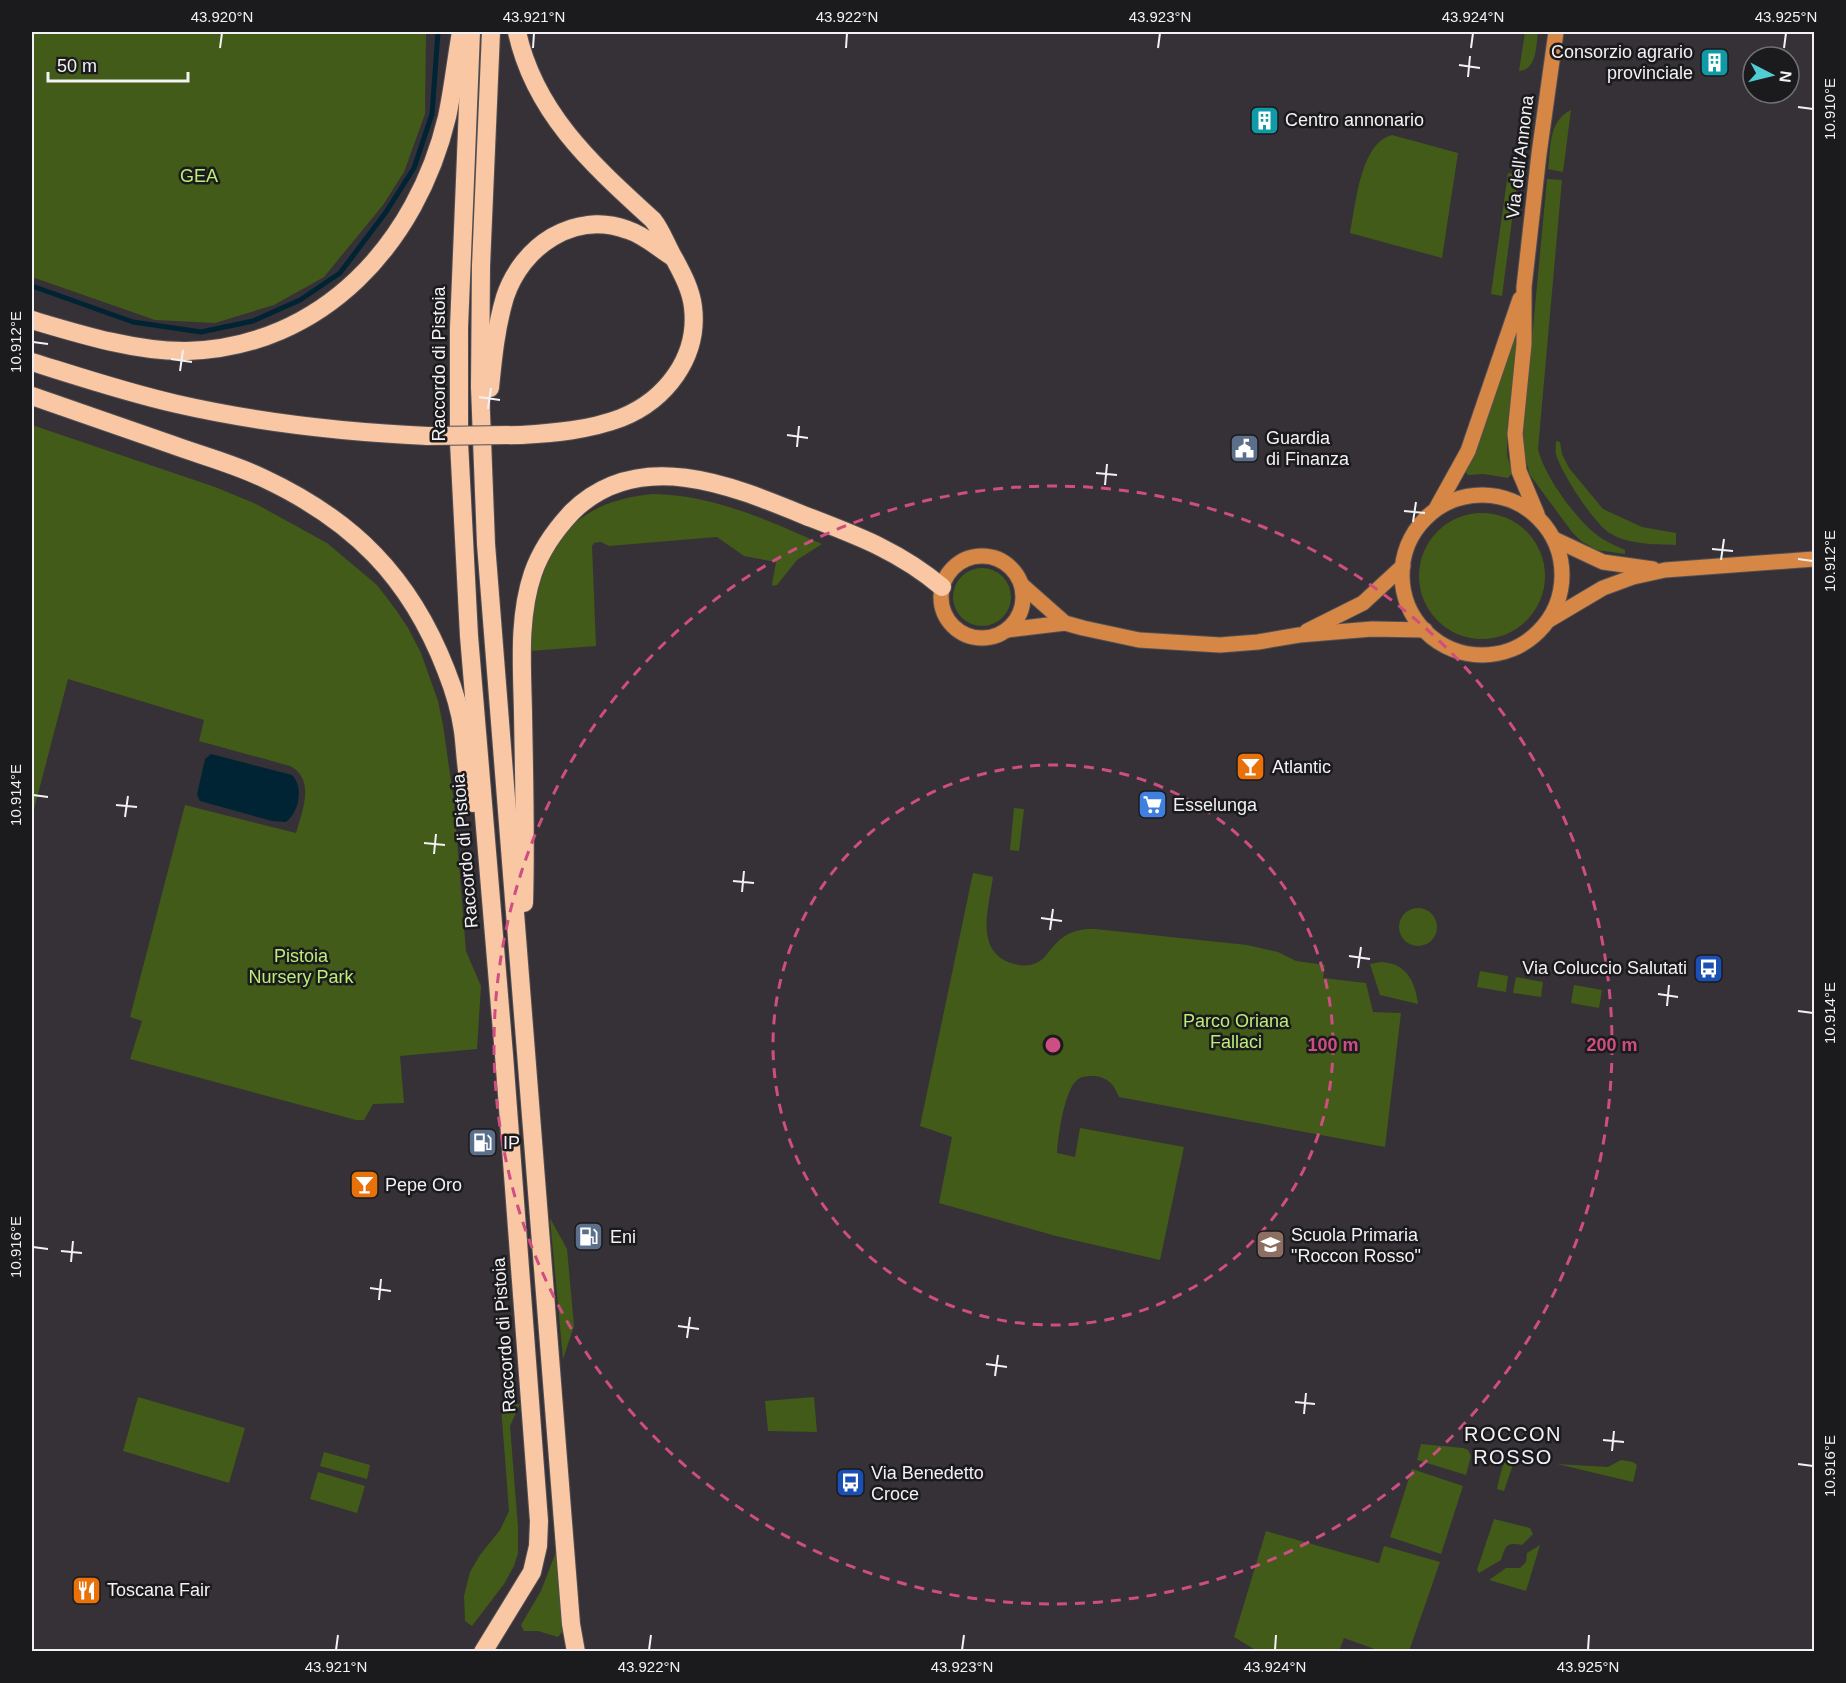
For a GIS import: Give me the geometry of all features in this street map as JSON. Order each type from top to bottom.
[{"type":"highway","points":[[32,320],[141,347],[186,351],[228,346],[257,339],[303,319],[327,304],[355,283],[375,262],[415,203],[438,147],[447,117],[461,32]]},
{"type":"highway","name":"Raccordo di Pistoia","points":[[471,32],[462,242],[459,442],[469,636],[504,1055],[539,1521],[538,1546],[532,1572],[483,1652]]},
{"type":"highway","points":[[491,32],[481,266],[480,387],[486,544],[571,1624],[576,1652]]},
{"type":"highway","points":[[32,362],[131,392],[216,412],[321,429],[428,436],[559,433],[606,423],[640,408],[670,384],[686,358],[691,343],[694,317],[691,295],[656,224],[586,157],[555,120],[528,70],[517,32]]},
{"type":"highway","points":[[483,482],[496,334],[510,286],[526,259],[543,242],[558,233],[572,228],[595,225],[626,229],[673,258]]},
{"type":"highway","points":[[32,396],[262,477],[336,521],[376,555],[410,596],[447,671],[457,700],[469,790],[486,845]]},
{"type":"highway","points":[[520,989],[525,853],[523,621],[534,571],[556,530],[578,507],[609,488],[649,477],[674,476],[701,479],[745,491],[862,538],[902,557],[942,587]]},
{"type":"street","name":"Via dell'Annona","points":[[1524,287],[1468,451],[1447,493],[1413,535],[1403,566],[1403,584],[1407,601],[1418,623],[1441,644],[1470,654],[1488,655],[1508,651],[1536,635],[1548,620],[1559,598],[1562,580],[1560,556],[1554,539],[1538,518],[1522,483],[1515,448],[1515,422],[1524,344],[1524,287],[1536,172],[1556,32]]},
{"type":"street","name":"Via dell'Annona","points":[[1435,510],[1461,498],[1488,495],[1515,502],[1538,518]]},
{"type":"street","points":[[1554,539],[1603,562],[1665,570]]},
{"type":"street","points":[[979,555],[993,557],[1006,563],[1016,573],[1022,585],[1024,600],[1015,622],[996,636],[983,638],[958,631],[947,619],[941,601],[945,578],[954,567],[966,559],[979,555]]},
{"type":"street","points":[[1548,620],[1614,583],[1665,570],[1815,559]]},
{"type":"street","points":[[1299,635],[1364,603],[1403,566]]},
{"type":"street","points":[[1022,585],[1065,623]]},
{"type":"street","points":[[1007,630],[1065,623],[1139,640],[1187,644],[1258,642],[1299,635],[1372,629],[1425,630]]},
{"type":"green space","name":"GEA","points":[[32,32],[426,32],[425,114],[404,172],[383,205],[324,277],[274,305],[215,323],[155,320],[32,277]]},
{"type":"green space","points":[[1525,32],[1538,32],[1536,50],[1529,66],[1519,71]]},
{"type":"green space","points":[[1571,110],[1563,172],[1548,169],[1554,128],[1558,121]]},
{"type":"green space","points":[[1392,135],[1458,153],[1442,258],[1350,233],[1357,192],[1366,162],[1381,140]]},
{"type":"green space","points":[[1508,173],[1518,175],[1502,296],[1491,294]]},
{"type":"green space","points":[[1547,179],[1562,180],[1538,449],[1552,482],[1576,514],[1596,534],[1625,550],[1625,554],[1597,550],[1581,541],[1572,532],[1530,475],[1523,450]]},
{"type":"green space","points":[[1512,339],[1517,340],[1507,430],[1507,455],[1512,473],[1508,478],[1484,474],[1468,475],[1465,471],[1481,439]]},
{"type":"green space","name":"Pistoia Nursery Park","points":[[32,425],[215,487],[256,504],[327,543],[377,585],[408,628],[421,653],[438,701],[443,725],[454,802],[466,951],[481,986],[477,1049],[400,1056],[404,1103],[373,1104],[364,1120],[356,1120],[130,1059],[142,1021],[130,1017],[185,805],[296,833],[304,806],[305,787],[298,772],[290,766],[199,741],[204,720],[68,679],[32,817]]},
{"type":"green space","points":[[1556,441],[1560,442],[1562,454],[1569,468],[1603,509],[1642,527],[1676,533],[1676,545],[1632,542],[1608,532],[1586,507],[1564,473],[1556,454]]},
{"type":"green space","points":[[653,494],[676,495],[740,510],[822,544],[797,560],[777,585],[773,586],[776,562],[744,556],[717,537],[609,546],[601,542],[594,543],[592,546],[596,646],[530,651],[538,591],[546,566],[557,544],[573,525],[594,510],[620,500]]},
{"type":"green space","points":[[1482,513],[1506,518],[1527,531],[1540,552],[1545,576],[1540,600],[1527,621],[1506,634],[1482,639],[1458,634],[1437,621],[1424,600],[1419,576],[1424,552],[1437,531],[1458,518]]},
{"type":"green space","points":[[982,568],[993,570],[1006,581],[1011,597],[1009,608],[998,621],[982,626],[971,624],[958,613],[953,597],[955,586],[966,573]]},
{"type":"green space","points":[[1014,808],[1024,809],[1019,851],[1010,850]]},
{"type":"green space","name":"Parco Oriana Fallaci","points":[[973,873],[993,877],[987,914],[988,938],[992,949],[999,957],[1014,964],[1025,966],[1035,964],[1065,936],[1076,931],[1095,929],[1247,945],[1278,952],[1296,961],[1325,965],[1323,978],[1366,983],[1373,1012],[1401,1013],[1385,1147],[1119,1097],[1107,1080],[1085,1076],[1077,1080],[1069,1094],[1062,1115],[1057,1153],[1075,1157],[1080,1128],[1184,1147],[1160,1260],[1056,1236],[939,1203],[952,1137],[920,1126]]},
{"type":"green space","points":[[1418,908],[1431,914],[1437,927],[1431,940],[1418,946],[1405,940],[1399,927],[1405,914]]},
{"type":"green space","points":[[1381,962],[1397,966],[1408,975],[1412,981],[1418,1004],[1380,995],[1370,964]]},
{"type":"green space","points":[[1480,971],[1508,976],[1506,992],[1477,987]]},
{"type":"green space","points":[[1516,977],[1543,982],[1541,997],[1513,993]]},
{"type":"green space","points":[[1574,985],[1602,990],[1599,1008],[1571,1003]]},
{"type":"green space","points":[[550,1218],[567,1249],[574,1326],[563,1359]]},
{"type":"green space","points":[[138,1397],[245,1428],[229,1483],[123,1451]]},
{"type":"green space","points":[[814,1397],[817,1432],[768,1431],[765,1401]]},
{"type":"green space","points":[[520,1404],[510,1426],[518,1553],[504,1584],[472,1626],[465,1621],[464,1596],[470,1572],[500,1530],[509,1511],[501,1406]]},
{"type":"green space","points":[[1421,1444],[1468,1450],[1471,1456],[1466,1475],[1417,1460]]},
{"type":"green space","points":[[324,1452],[370,1465],[367,1479],[320,1466]]},
{"type":"green space","points":[[1517,1453],[1504,1491],[1497,1489],[1505,1462]]},
{"type":"green space","points":[[1621,1460],[1637,1465],[1633,1482],[1557,1464],[1608,1467]]},
{"type":"green space","points":[[1412,1469],[1463,1486],[1441,1554],[1390,1537]]},
{"type":"green space","points":[[318,1472],[365,1486],[357,1513],[310,1499]]},
{"type":"green space","points":[[1494,1519],[1530,1528],[1533,1534],[1522,1545],[1507,1546],[1501,1560],[1479,1573],[1477,1570]]},
{"type":"green space","points":[[1266,1531],[1379,1563],[1384,1546],[1440,1562],[1409,1651],[1380,1651],[1344,1638],[1339,1651],[1257,1651],[1234,1637]]},
{"type":"green space","points":[[1540,1545],[1526,1591],[1489,1580],[1506,1568],[1520,1568],[1526,1562],[1527,1553]]},
{"type":"green space","points":[[556,1552],[562,1632],[558,1637],[538,1631],[524,1631],[521,1625],[541,1591]]},
{"type":"water","points":[[211,754],[292,775],[296,780],[299,793],[297,806],[290,818],[286,822],[272,821],[200,801],[197,795],[205,759]]},
{"type":"waterway","points":[[32,286],[133,322],[201,332],[253,321],[300,300],[340,273],[386,212],[414,168],[432,114],[438,32]]},
{"type":"place","name":"Consorzio agrario provinciale","points":[[1714,62]]},
{"type":"place","name":"Centro annonario","points":[[1264,120]]},
{"type":"place","name":"Guardia di Finanza","points":[[1245,448]]},
{"type":"place","name":"Atlantic","points":[[1251,767]]},
{"type":"place","name":"Esselunga","points":[[1152,805]]},
{"type":"place","name":"Via Coluccio Salutati","points":[[1708,968]]},
{"type":"place","name":"IP","points":[[482,1143]]},
{"type":"place","name":"Pepe Oro","points":[[364,1185]]},
{"type":"place","name":"Eni","points":[[589,1237]]},
{"type":"place","name":"Scuola Primaria \"Roccon Rosso\"","points":[[1270,1245]]},
{"type":"place","name":"Via Benedetto Croce","points":[[850,1483]]},
{"type":"place","name":"Toscana Fair","points":[[86,1590]]},
{"type":"district","name":"ROCCON ROSSO","points":[[1513,1446]]}]
